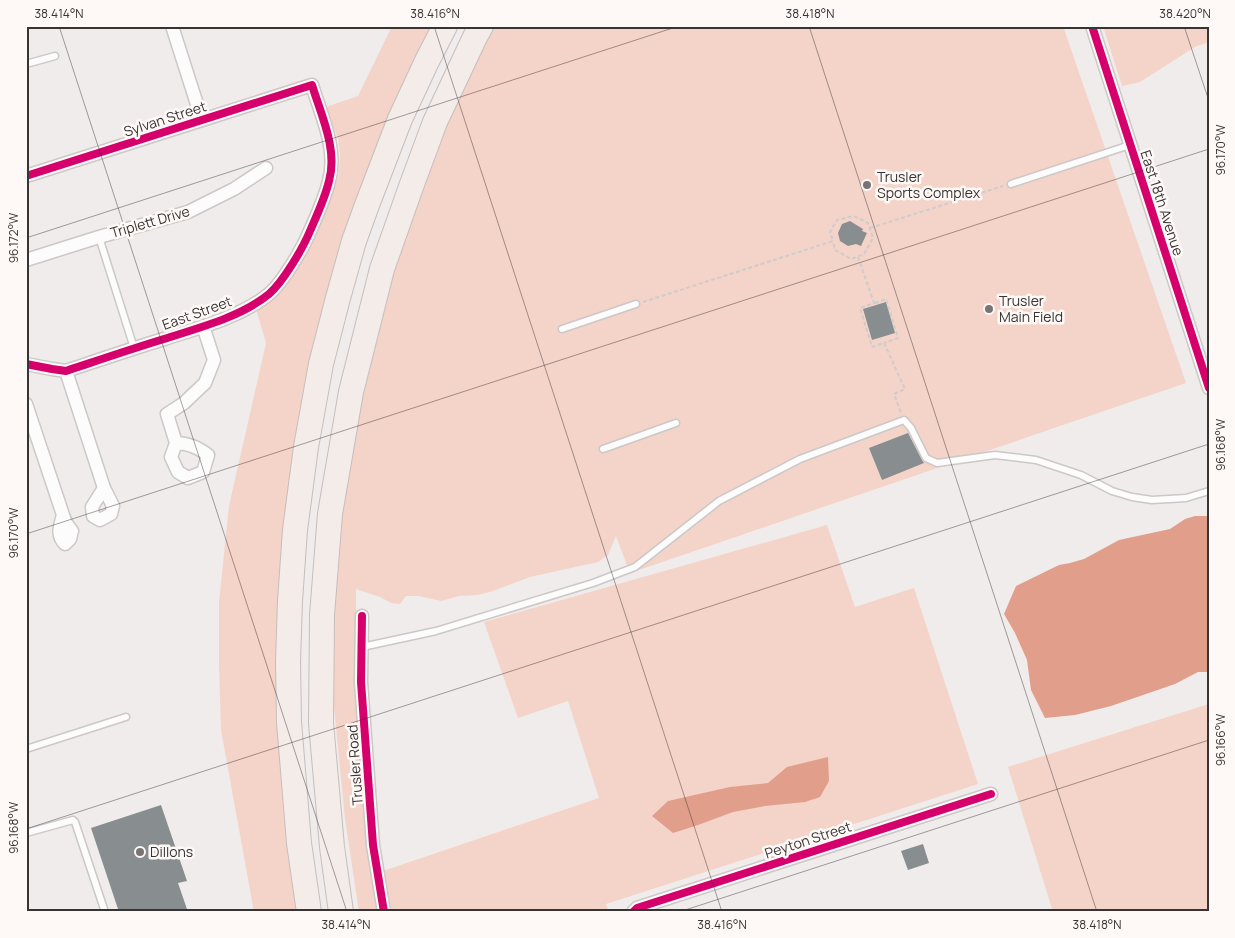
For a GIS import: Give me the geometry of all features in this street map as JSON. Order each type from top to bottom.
[{"type":"highway","points":[[309,912],[299,843],[289,722],[288,662],[295,530],[306,446],[321,364],[354,241],[366,205],[400,120],[445,26]]},
{"type":"highway","points":[[341,912],[332,847],[321,723],[322,615],[330,514],[351,392],[382,269],[435,122],[474,37],[481,26]]},
{"type":"street","points":[[172,26],[202,120]]},
{"type":"street","name":"East 18th Avenue","points":[[1092,26],[1209,388]]},
{"type":"street","name":"Sylvan Street","points":[[26,176],[312,85]]},
{"type":"street","name":"East Street","points":[[26,364],[66,371],[231,316],[270,293],[304,245],[330,180],[332,164],[330,142],[312,85]]},
{"type":"street","name":"Triplett Drive","points":[[26,260],[99,236],[188,212],[234,189],[266,168]]},
{"type":"street","points":[[176,443],[167,414],[184,403],[205,383],[214,360],[203,326]]},
{"type":"street","points":[[66,371],[104,488]]},
{"type":"street","points":[[26,404],[63,515]]},
{"type":"street","name":"Trusler Road","points":[[362,616],[361,682],[373,845],[384,912]]},
{"type":"street","name":"Peyton Street","points":[[634,911],[637,908],[991,794]]},
{"type":"lane","points":[[26,64],[55,56]]},
{"type":"lane","points":[[1010,184],[1130,145]]},
{"type":"lane","points":[[99,236],[134,348]]},
{"type":"lane","points":[[562,328],[636,304]]},
{"type":"lane","points":[[362,647],[436,631],[593,583],[635,568],[719,501],[800,460],[904,420],[911,428],[926,458],[938,463],[995,455],[1036,460],[1081,475],[1112,491],[1152,500],[1186,498],[1209,491]]},
{"type":"lane","points":[[603,449],[676,423]]},
{"type":"lane","points":[[26,749],[126,717]]},
{"type":"lane","points":[[26,832],[73,820],[75,822],[105,912]]},
{"type":"path","points":[[870,228],[1010,184]]},
{"type":"path","points":[[854,216],[868,223],[873,238],[864,254],[851,259],[836,250],[833,241],[830,232],[837,220],[854,216]]},
{"type":"path","points":[[636,304],[833,241]]},
{"type":"path","points":[[858,257],[874,303]]},
{"type":"path","points":[[886,299],[898,338],[872,347],[860,308],[874,303],[886,299]]},
{"type":"path","points":[[884,343],[905,389],[894,394],[904,420]]},
{"type":"shaded area","points":[[392,26],[432,26],[329,294],[282,780],[297,912],[254,912],[221,730],[219,602],[229,506],[266,343],[256,309],[311,240],[335,186],[339,173],[340,154],[338,139],[326,107],[358,96]]},
{"type":"shaded area","name":"Trusler Sports Complex","points":[[493,26],[1063,26],[1186,383],[630,573],[616,536],[608,555],[598,562],[530,577],[477,595],[459,596],[441,601],[419,596],[406,596],[400,604],[391,603],[356,589],[356,646],[361,760],[366,829],[379,912],[359,912],[345,819],[332,668],[332,632],[341,504],[376,322],[439,136]]},
{"type":"shaded area","points":[[1103,26],[1209,26],[1209,42],[1195,47],[1140,82],[1122,86]]},
{"type":"shaded area","points":[[1195,516],[1209,516],[1209,672],[1198,672],[1175,684],[1111,706],[1075,715],[1045,718],[1031,690],[1027,660],[1004,614],[1016,586],[1059,565],[1084,559],[1119,540],[1170,529],[1185,519]]},
{"type":"shaded area","points":[[827,525],[855,607],[914,588],[978,784],[606,904],[609,912],[392,912],[383,871],[599,798],[568,701],[518,718],[484,622]]},
{"type":"shaded area","points":[[1209,704],[1209,912],[1053,912],[1008,767]]},
{"type":"shaded area","points":[[828,757],[829,781],[820,797],[805,802],[765,806],[733,812],[673,833],[652,816],[668,801],[730,787],[768,783],[787,767]]},
{"type":"building","points":[[850,221],[867,233],[861,246],[856,244],[848,246],[840,241],[838,233],[842,224]]},
{"type":"building","points":[[886,302],[895,333],[872,340],[863,309]]},
{"type":"building","points":[[908,433],[924,463],[882,480],[869,448]]},
{"type":"building","points":[[161,805],[187,881],[178,883],[188,912],[119,912],[91,828]]},
{"type":"building","points":[[923,844],[929,863],[908,870],[901,851]]},
{"type":"cycle path","points":[[1092,26],[1209,388]]},
{"type":"cycle path","points":[[26,176],[312,85],[330,144],[331,169],[327,187],[307,238],[292,264],[274,289],[258,302],[219,321],[66,371],[26,364]]},
{"type":"cycle path","points":[[362,616],[361,682],[373,845],[384,912]]},
{"type":"cycle path","points":[[633,912],[637,908],[991,794]]},
{"type":"place","name":"Trusler Sports Complex","points":[[867,185]]},
{"type":"place","name":"Trusler Main Field","points":[[989,309]]},
{"type":"place","name":"Dillons","points":[[140,852]]}]
